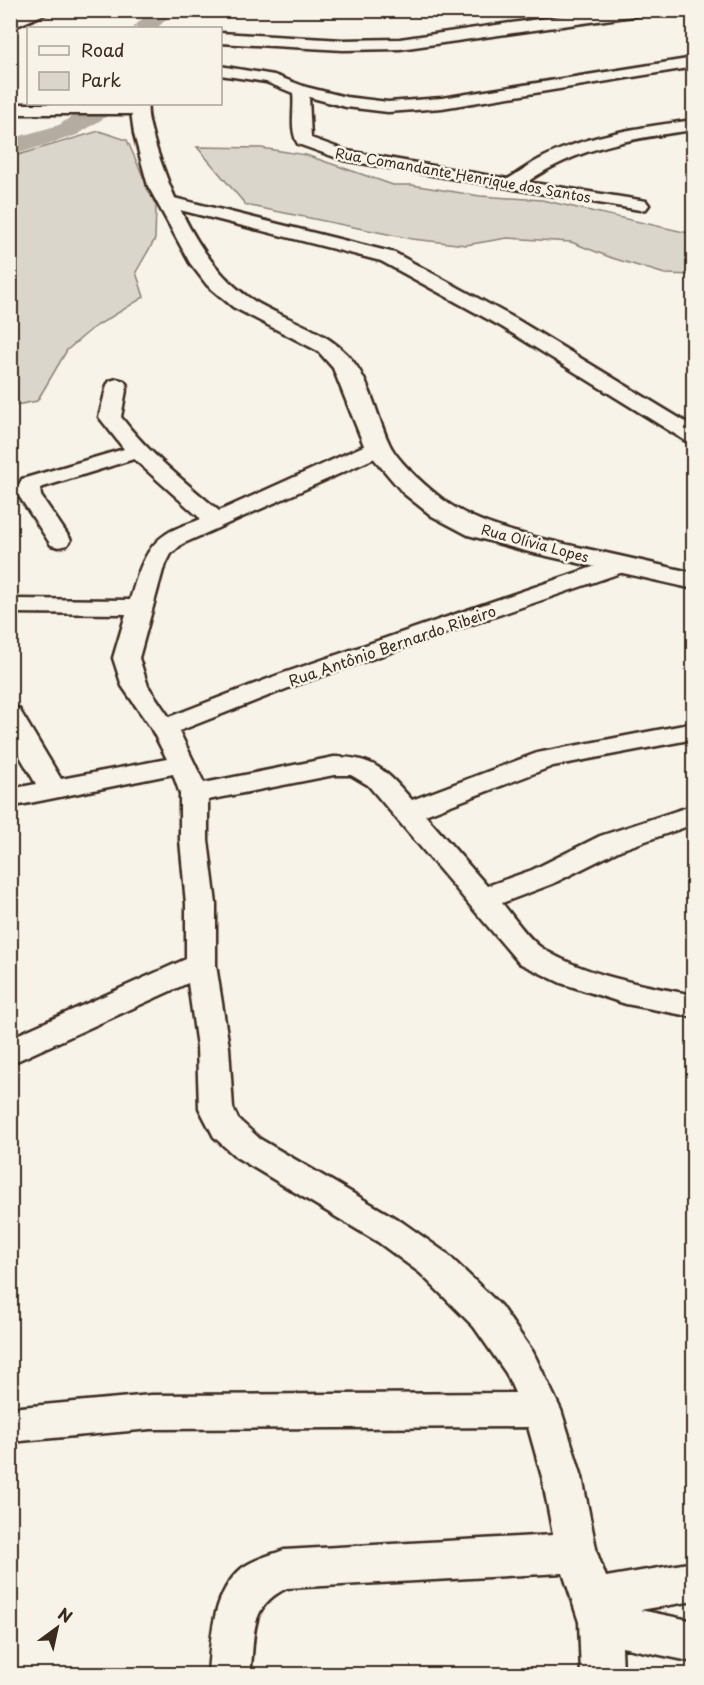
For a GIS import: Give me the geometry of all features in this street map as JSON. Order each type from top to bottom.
[{"type":"street","points":[[10,24],[41,10]]},
{"type":"street","points":[[222,38],[343,45],[400,44],[640,10]]},
{"type":"street","points":[[222,70],[269,78],[300,90],[346,102],[388,107],[442,103],[693,62]]},
{"type":"street","name":"Rua Comandante Henrique dos Santos","points":[[300,90],[304,104],[300,130],[304,141],[318,148],[343,155],[511,185],[640,205]]},
{"type":"street","points":[[10,109],[132,107]]},
{"type":"street","name":"Rua Olívia Lopes","points":[[132,107],[149,162],[166,201],[198,258],[215,280],[241,302],[326,346],[344,366],[378,448],[412,487],[441,510],[477,529],[529,544],[693,581]]},
{"type":"street","points":[[511,185],[549,160],[587,144],[612,137],[693,124]]},
{"type":"street","points":[[166,201],[388,257],[509,323],[693,436]]},
{"type":"street","points":[[117,385],[110,417],[139,451],[216,520]]},
{"type":"street","points":[[378,448],[174,539],[161,551],[151,570],[126,658],[135,686],[164,728],[183,764],[194,794],[194,840],[201,904],[201,965],[213,1047],[216,1108],[226,1128],[248,1148],[390,1232],[433,1263],[487,1316],[520,1363],[543,1410],[562,1478],[577,1553],[596,1610],[602,1674]]},
{"type":"street","points":[[58,540],[30,496],[28,489],[30,484],[139,451]]},
{"type":"street","name":"Rua Antônio Bernardo Ribeiro","points":[[164,728],[287,680],[621,565]]},
{"type":"street","points":[[10,606],[141,607]]},
{"type":"street","points":[[10,716],[54,791]]},
{"type":"street","points":[[407,812],[547,759],[693,731]]},
{"type":"street","points":[[10,798],[183,764]]},
{"type":"street","points":[[194,794],[334,766],[353,766],[366,770],[378,779],[530,955],[572,975],[637,996],[693,1006]]},
{"type":"street","points":[[482,899],[542,877],[610,843],[693,814]]},
{"type":"street","points":[[10,1052],[201,965]]},
{"type":"street","points":[[10,1425],[151,1412],[543,1410]]},
{"type":"street","points":[[229,1674],[238,1605],[256,1582],[285,1569],[577,1553]]},
{"type":"street","points":[[596,1610],[693,1581]]},
{"type":"street","points":[[596,1610],[693,1642]]},
{"type":"green space","points":[[99,131],[127,140],[156,206],[155,239],[136,272],[144,297],[93,328],[67,350],[37,401],[11,406],[11,157]]},
{"type":"green space","points":[[197,147],[261,148],[306,155],[393,185],[412,185],[480,196],[542,200],[693,234],[693,275],[665,274],[612,258],[571,242],[507,238],[466,245],[412,239],[246,205]]},
{"type":"waterway","points":[[145,27],[165,10]]},
{"type":"waterway","points":[[10,148],[68,130],[103,108],[102,105]]}]
